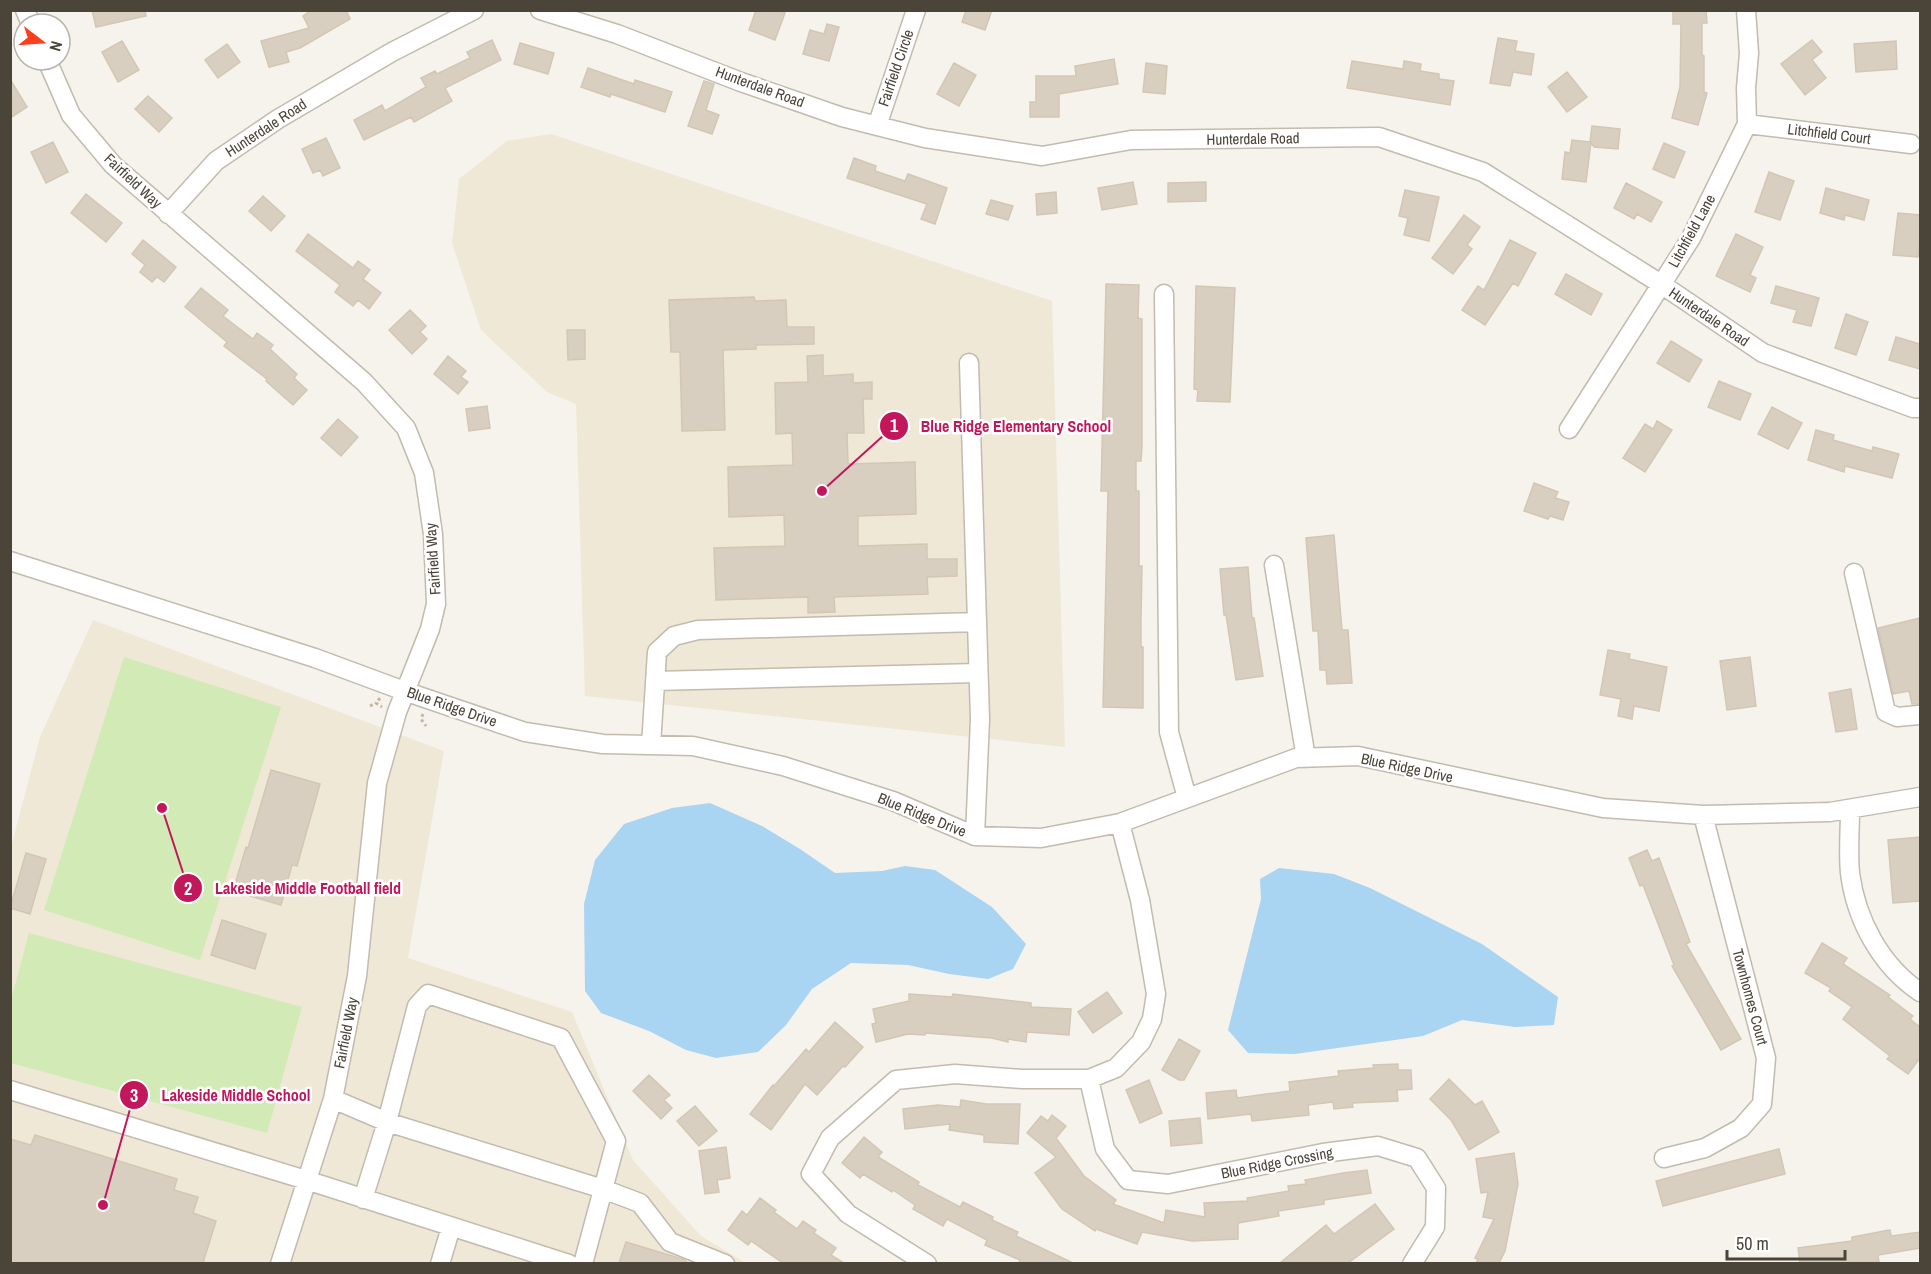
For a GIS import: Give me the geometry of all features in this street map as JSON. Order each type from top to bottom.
[{"type":"street","name":"Hunterdale Road","points":[[168,214],[216,161],[278,119],[392,52],[474,10]]},
{"type":"street","name":"Hunterdale Road","points":[[540,10],[617,34],[741,82],[842,117],[925,138],[1042,156],[1131,140],[1379,137],[1483,172],[1661,284],[1763,353],[1913,408],[1920,408]]},
{"type":"street","name":"Fairfield Circle","points":[[877,126],[916,10]]},
{"type":"street","name":"Litchfield Lane","points":[[1569,429],[1691,238],[1747,124],[1746,88],[1749,53],[1746,10]]},
{"type":"street","name":"Fairfield Way","points":[[52,72],[71,115],[113,165],[364,382],[406,428],[424,473],[433,534],[436,604],[430,629],[398,712],[377,783],[357,976],[333,1099],[280,1263]]},
{"type":"street","name":"Litchfield Court","points":[[1747,124],[1911,144]]},
{"type":"street","points":[[1164,294],[1169,732],[1187,798]]},
{"type":"street","points":[[969,363],[980,719],[975,836]]},
{"type":"street","name":"Blue Ridge Drive","points":[[10,561],[305,655],[525,732],[603,744],[693,746],[783,766],[893,801],[975,836],[1041,838],[1120,824],[1296,759],[1306,758],[1358,756],[1603,808],[1702,814],[1830,812],[1920,797]]},
{"type":"street","points":[[1274,565],[1306,758]]},
{"type":"street","points":[[1854,573],[1886,712],[1897,717],[1920,717]]},
{"type":"street","points":[[651,745],[657,652],[674,636],[698,630],[977,622]]},
{"type":"street","points":[[655,681],[978,673]]},
{"type":"street","points":[[1850,809],[1850,873],[1859,914],[1878,949],[1906,982],[1920,992]]},
{"type":"street","name":"Townhomes Court","points":[[1664,1158],[1705,1148],[1741,1128],[1762,1104],[1766,1058],[1702,814]]},
{"type":"street","points":[[927,1263],[848,1214],[811,1174],[830,1138],[896,1080],[955,1074],[1022,1079],[1089,1079],[1116,1068],[1141,1042],[1152,1019],[1156,994],[1140,900],[1120,824]]},
{"type":"street","points":[[363,1199],[387,1122],[417,1006],[428,994],[561,1038],[616,1141],[583,1263]]},
{"type":"street","name":"Blue Ridge Crossing","points":[[1089,1079],[1105,1149],[1128,1180],[1168,1184],[1323,1153],[1378,1146],[1417,1158],[1436,1188],[1435,1227],[1412,1263]]},
{"type":"street","points":[[10,1090],[568,1263]]},
{"type":"street","points":[[333,1099],[387,1122],[603,1189],[640,1203],[670,1242],[699,1258],[725,1263]]},
{"type":"street","points":[[440,1263],[451,1227]]},
{"type":"path","points":[[370,706],[376,703],[381,696]]},
{"type":"path","points":[[376,703],[382,707]]},
{"type":"path","points":[[421,719],[424,712]]},
{"type":"path","points":[[414,717],[421,719],[426,726]]},
{"type":"shaded area","points":[[551,134],[1052,301],[1065,747],[585,696],[576,404],[547,392],[481,330],[452,243],[459,179],[507,141]]},
{"type":"shaded area","points":[[93,620],[444,751],[408,958],[572,1012],[633,1160],[701,1236],[746,1263],[11,1264],[11,847],[40,737]]},
{"type":"green space","points":[[124,657],[281,707],[200,960],[44,910]]},
{"type":"green space","points":[[29,933],[302,1007],[267,1133],[11,1063],[11,1000]]},
{"type":"water","points":[[710,803],[762,826],[835,873],[882,871],[905,866],[935,870],[992,907],[1026,944],[1013,969],[988,979],[908,965],[851,963],[812,989],[786,1025],[758,1052],[716,1058],[686,1050],[649,1031],[601,1013],[585,991],[584,904],[595,860],[624,824],[672,808]]},
{"type":"water","points":[[1279,868],[1334,874],[1370,888],[1482,944],[1558,997],[1554,1025],[1515,1027],[1462,1020],[1423,1036],[1295,1054],[1248,1053],[1228,1030],[1261,899],[1260,879]]},
{"type":"building","points":[[92,10],[145,10],[146,16],[96,27]]},
{"type":"building","points":[[312,10],[346,10],[350,19],[300,48],[286,52],[289,62],[269,67],[261,41],[309,28],[303,16]]},
{"type":"building","points":[[756,10],[778,10],[785,13],[775,40],[749,30]]},
{"type":"building","points":[[966,10],[992,10],[985,30],[962,22]]},
{"type":"building","points":[[1673,10],[1706,10],[1707,23],[1702,23],[1702,55],[1704,56],[1704,92],[1707,93],[1698,125],[1672,118],[1680,87],[1681,24],[1673,24]]},
{"type":"building","points":[[827,24],[839,27],[829,61],[803,54],[810,30],[824,34]]},
{"type":"building","points":[[1498,38],[1517,41],[1515,51],[1534,54],[1531,75],[1513,72],[1510,86],[1490,83]]},
{"type":"building","points":[[492,40],[501,60],[445,88],[452,101],[414,122],[411,117],[364,140],[354,120],[382,105],[385,111],[426,87],[421,78],[435,71],[437,74],[470,58],[467,52]]},
{"type":"building","points":[[1812,40],[1822,52],[1812,60],[1826,78],[1805,95],[1781,64]]},
{"type":"building","points":[[122,41],[139,70],[118,82],[102,52]]},
{"type":"building","points":[[1896,41],[1897,69],[1856,72],[1854,44]]},
{"type":"building","points":[[520,43],[554,53],[548,74],[514,64]]},
{"type":"building","points":[[227,44],[240,62],[218,78],[205,60]]},
{"type":"building","points":[[1114,59],[1118,84],[1059,94],[1059,117],[1030,117],[1030,102],[1036,102],[1036,76],[1076,76],[1075,66]]},
{"type":"building","points":[[1352,61],[1403,69],[1404,61],[1421,64],[1420,71],[1439,74],[1439,79],[1454,81],[1450,105],[1347,88]]},
{"type":"building","points":[[954,63],[976,75],[959,106],[937,94]]},
{"type":"building","points":[[1146,63],[1167,66],[1165,94],[1143,92]]},
{"type":"building","points":[[588,68],[634,84],[635,80],[672,92],[665,112],[611,94],[610,97],[581,87]]},
{"type":"building","points":[[1567,72],[1587,97],[1567,112],[1548,87]]},
{"type":"building","points":[[10,79],[27,107],[10,118]]},
{"type":"building","points":[[704,81],[714,84],[706,110],[719,115],[712,134],[688,126]]},
{"type":"building","points":[[148,96],[172,118],[159,132],[135,109]]},
{"type":"building","points":[[1592,126],[1620,129],[1618,149],[1594,147],[1591,142],[1586,182],[1562,179],[1565,152],[1570,153],[1572,140],[1590,142]]},
{"type":"building","points":[[326,138],[340,168],[323,176],[320,170],[313,173],[302,149]]},
{"type":"building","points":[[53,142],[68,172],[46,183],[31,152]]},
{"type":"building","points":[[1664,143],[1685,152],[1674,178],[1653,169]]},
{"type":"building","points":[[854,158],[876,166],[875,171],[905,181],[908,174],[947,188],[935,224],[921,219],[927,204],[847,178]]},
{"type":"building","points":[[1769,172],[1794,181],[1780,220],[1755,212]]},
{"type":"building","points":[[1133,182],[1137,204],[1102,210],[1098,188]]},
{"type":"building","points":[[1206,182],[1206,201],[1168,202],[1168,183]]},
{"type":"building","points":[[1626,183],[1662,202],[1651,222],[1637,214],[1634,219],[1614,208]]},
{"type":"building","points":[[1826,188],[1869,200],[1864,220],[1845,215],[1844,220],[1820,213]]},
{"type":"building","points":[[1405,190],[1439,197],[1429,241],[1404,235],[1408,218],[1399,216]]},
{"type":"building","points":[[1056,192],[1057,213],[1037,215],[1036,194]]},
{"type":"building","points":[[86,194],[122,223],[106,242],[71,213]]},
{"type":"building","points":[[263,196],[285,216],[271,231],[249,211]]},
{"type":"building","points":[[991,200],[1013,206],[1008,220],[986,214]]},
{"type":"building","points":[[1898,213],[1920,215],[1918,257],[1893,255]]},
{"type":"building","points":[[1464,215],[1480,227],[1467,245],[1472,249],[1453,274],[1432,258]]},
{"type":"building","points":[[308,234],[353,268],[358,261],[370,270],[363,279],[381,293],[369,309],[358,300],[353,306],[335,292],[340,285],[296,251]]},
{"type":"building","points":[[1736,234],[1763,247],[1750,275],[1756,278],[1750,292],[1716,276]]},
{"type":"building","points":[[143,240],[176,267],[164,282],[157,277],[152,282],[140,272],[145,265],[132,254]]},
{"type":"building","points":[[1510,240],[1536,253],[1518,286],[1513,283],[1485,325],[1462,310],[1478,286],[1484,290]]},
{"type":"building","points":[[1566,274],[1602,294],[1591,315],[1555,294]]},
{"type":"building","points":[[1106,284],[1139,285],[1138,318],[1142,319],[1142,447],[1141,461],[1136,461],[1136,491],[1139,491],[1139,566],[1142,566],[1143,708],[1103,707],[1108,491],[1101,491]]},
{"type":"building","points":[[1196,286],[1235,288],[1230,402],[1197,401],[1198,390],[1194,389]]},
{"type":"building","points":[[1776,286],[1819,298],[1811,326],[1793,322],[1797,310],[1771,303]]},
{"type":"building","points":[[201,288],[228,310],[223,316],[253,339],[257,333],[273,345],[270,349],[297,374],[294,378],[307,390],[293,405],[266,381],[267,379],[224,346],[227,342],[185,307]]},
{"type":"building","points":[[754,297],[755,301],[786,300],[787,327],[814,327],[814,344],[756,345],[756,349],[723,350],[725,430],[682,431],[680,352],[671,352],[669,300]]},
{"type":"building","points":[[410,310],[426,326],[420,332],[427,339],[412,354],[389,330]]},
{"type":"building","points":[[1846,314],[1868,322],[1856,355],[1835,348]]},
{"type":"building","points":[[567,330],[585,330],[585,359],[568,360]]},
{"type":"building","points":[[1896,337],[1920,344],[1920,369],[1889,360]]},
{"type":"building","points":[[1671,341],[1702,360],[1689,382],[1657,363]]},
{"type":"building","points":[[823,355],[823,376],[853,374],[853,383],[872,382],[872,399],[863,399],[864,433],[847,433],[848,464],[915,462],[916,514],[858,516],[858,546],[927,544],[927,559],[957,559],[957,576],[927,577],[928,594],[834,597],[835,612],[808,613],[808,597],[716,600],[714,548],[785,546],[784,515],[729,517],[728,467],[793,465],[792,433],[776,434],[775,383],[808,382],[807,356]]},
{"type":"building","points":[[448,356],[466,371],[461,377],[468,382],[458,394],[434,374]]},
{"type":"building","points":[[1719,381],[1751,394],[1740,420],[1708,407]]},
{"type":"building","points":[[487,406],[490,428],[469,431],[466,409]]},
{"type":"building","points":[[1772,407],[1802,423],[1788,449],[1758,434]]},
{"type":"building","points":[[338,419],[358,437],[341,456],[321,438]]},
{"type":"building","points":[[1657,421],[1672,430],[1645,472],[1623,458],[1645,424],[1653,429]]},
{"type":"building","points":[[1816,430],[1834,435],[1833,440],[1872,451],[1873,447],[1899,454],[1892,478],[1845,466],[1844,472],[1808,460]]},
{"type":"building","points":[[1534,483],[1558,492],[1555,498],[1569,502],[1563,520],[1550,516],[1548,519],[1524,511]]},
{"type":"building","points":[[1334,535],[1342,630],[1348,630],[1352,683],[1327,684],[1326,670],[1320,670],[1318,631],[1313,631],[1306,538]]},
{"type":"building","points":[[1248,567],[1252,618],[1254,618],[1263,676],[1236,680],[1226,615],[1224,615],[1220,569]]},
{"type":"building","points":[[1920,618],[1920,704],[1912,704],[1909,691],[1893,694],[1878,628]]},
{"type":"building","points":[[1608,650],[1630,654],[1629,659],[1667,667],[1659,711],[1634,706],[1632,719],[1618,716],[1621,699],[1600,695]]},
{"type":"building","points":[[1750,657],[1756,706],[1727,710],[1720,661]]},
{"type":"building","points":[[1851,689],[1857,729],[1836,732],[1829,693]]},
{"type":"building","points":[[271,770],[320,784],[297,866],[292,865],[281,905],[233,891]]},
{"type":"building","points":[[1920,837],[1920,901],[1893,903],[1888,840]]},
{"type":"building","points":[[1647,850],[1652,861],[1659,858],[1690,942],[1686,944],[1741,1039],[1721,1050],[1672,966],[1674,965],[1643,885],[1640,886],[1629,858]]},
{"type":"building","points":[[26,853],[46,859],[30,914],[10,908]]},
{"type":"building","points":[[222,920],[266,934],[255,969],[211,955]]},
{"type":"building","points":[[1822,943],[1847,958],[1843,964],[1890,995],[1888,997],[1913,1016],[1910,1019],[1920,1027],[1920,1058],[1908,1074],[1887,1059],[1890,1056],[1843,1019],[1852,1007],[1829,991],[1831,988],[1805,973]]},
{"type":"building","points":[[1107,992],[1122,1013],[1093,1033],[1078,1012]]},
{"type":"building","points":[[909,994],[952,997],[953,994],[1031,1003],[1031,1007],[1071,1009],[1069,1035],[1027,1032],[1026,1042],[1008,1039],[1008,1042],[992,1038],[925,1033],[925,1035],[908,1034],[876,1042],[872,1024],[876,1023],[873,1009],[909,1001]]},
{"type":"building","points":[[835,1022],[863,1047],[817,1095],[805,1084],[771,1130],[750,1114],[806,1049],[809,1052]]},
{"type":"building","points":[[1179,1039],[1200,1051],[1184,1080],[1179,1080],[1162,1070]]},
{"type":"building","points":[[1398,1064],[1398,1070],[1411,1070],[1412,1089],[1397,1090],[1398,1101],[1352,1103],[1353,1107],[1334,1109],[1333,1102],[1308,1105],[1309,1115],[1252,1121],[1251,1114],[1208,1119],[1206,1093],[1236,1090],[1237,1098],[1290,1091],[1289,1082],[1339,1076],[1338,1071],[1374,1068],[1373,1065]]},
{"type":"building","points":[[649,1075],[670,1095],[664,1100],[672,1108],[661,1119],[633,1091]]},
{"type":"building","points":[[1449,1079],[1475,1105],[1482,1101],[1499,1132],[1469,1150],[1451,1120],[1430,1099]]},
{"type":"building","points":[[1149,1080],[1162,1113],[1140,1123],[1126,1090]]},
{"type":"building","points":[[961,1100],[986,1104],[1020,1104],[1018,1144],[984,1142],[984,1135],[949,1130],[950,1124],[905,1129],[903,1109],[938,1105],[960,1107]]},
{"type":"building","points":[[695,1106],[717,1131],[699,1146],[677,1121]]},
{"type":"building","points":[[1052,1115],[1066,1126],[1056,1138],[1084,1176],[1116,1200],[1113,1204],[1164,1223],[1166,1210],[1205,1217],[1204,1203],[1248,1201],[1247,1198],[1289,1191],[1288,1186],[1306,1184],[1305,1180],[1343,1173],[1367,1170],[1371,1193],[1324,1200],[1324,1204],[1278,1211],[1279,1216],[1238,1223],[1238,1239],[1192,1241],[1142,1232],[1137,1244],[1096,1229],[1095,1231],[1062,1209],[1035,1173],[1056,1157],[1027,1133],[1041,1116],[1048,1121]]},
{"type":"building","points":[[1200,1118],[1202,1143],[1171,1146],[1169,1121]]},
{"type":"building","points":[[35,1135],[177,1179],[174,1190],[198,1197],[193,1213],[216,1221],[203,1263],[10,1263],[10,1139],[31,1145]]},
{"type":"building","points":[[864,1137],[882,1152],[878,1157],[919,1182],[918,1185],[960,1207],[963,1202],[993,1217],[992,1220],[1018,1232],[1016,1236],[1073,1263],[1019,1263],[1020,1260],[985,1245],[987,1240],[947,1219],[943,1226],[913,1209],[915,1205],[893,1190],[892,1192],[863,1174],[860,1178],[842,1163]]},
{"type":"building","points":[[726,1147],[730,1178],[717,1180],[719,1192],[705,1194],[699,1151]]},
{"type":"building","points":[[1779,1149],[1785,1174],[1663,1206],[1656,1181]]},
{"type":"building","points":[[1514,1153],[1518,1184],[1505,1251],[1499,1263],[1476,1263],[1478,1259],[1475,1258],[1494,1219],[1483,1217],[1488,1192],[1481,1193],[1476,1159]]},
{"type":"building","points":[[760,1198],[797,1229],[803,1221],[816,1230],[814,1233],[836,1248],[831,1255],[844,1263],[783,1263],[751,1241],[748,1245],[728,1230],[742,1211],[747,1215]]},
{"type":"building","points":[[1375,1204],[1394,1229],[1348,1263],[1280,1263],[1326,1225],[1334,1234]]},
{"type":"building","points":[[1890,1230],[1891,1236],[1920,1232],[1920,1248],[1878,1255],[1879,1262],[1800,1263],[1798,1248],[1852,1241],[1852,1237]]},
{"type":"building","points":[[626,1242],[682,1259],[686,1263],[619,1263]]},
{"type":"place","name":"Blue Ridge Elementary School","points":[[822,491]]},
{"type":"place","name":"Lakeside Middle Football field","points":[[162,808]]},
{"type":"place","name":"Lakeside Middle School","points":[[103,1205]]}]
